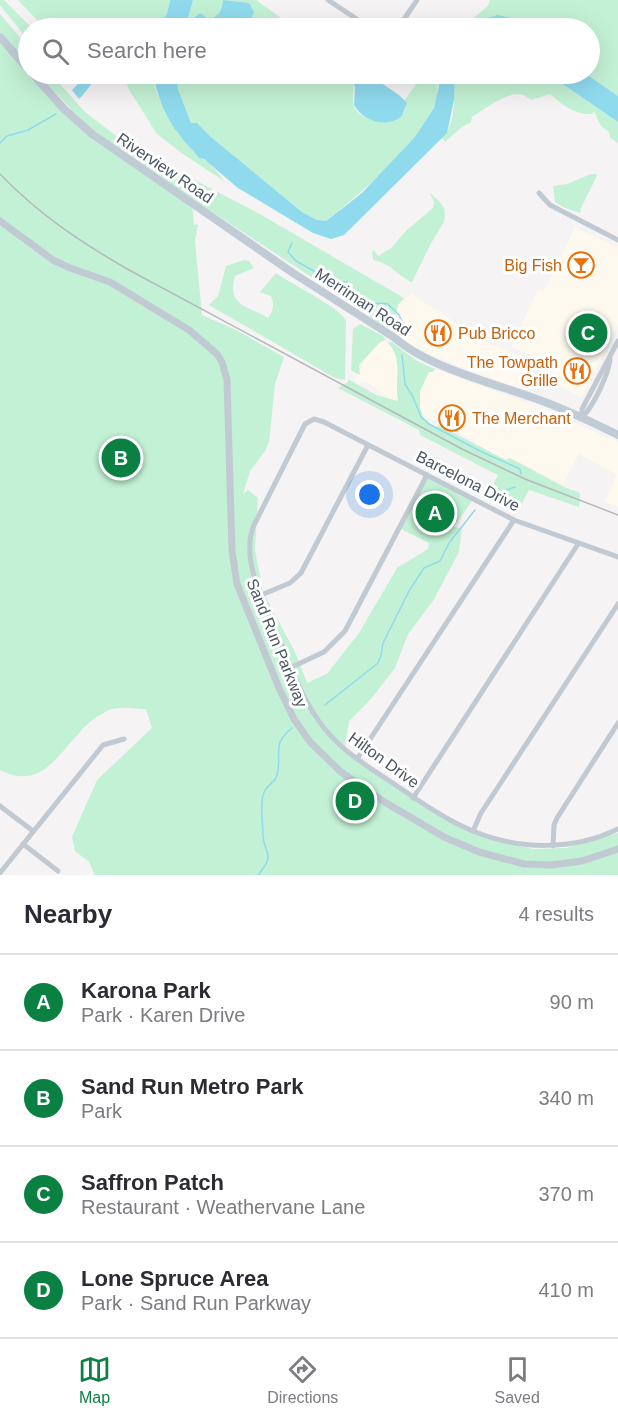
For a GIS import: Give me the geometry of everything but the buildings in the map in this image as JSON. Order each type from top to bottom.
[{"type":"main road","points":[[0,37],[18,58]]},
{"type":"main road","name":"Riverview Road","points":[[42,84],[64,109],[92,134],[293,273]]},
{"type":"main road","name":"Merriman Road","points":[[293,273],[395,338],[403,346],[424,357],[582,417],[618,435]]},
{"type":"street","points":[[329,0],[355,18]]},
{"type":"street","points":[[405,18],[417,0]]},
{"type":"street","points":[[539,193],[550,205],[618,240]]},
{"type":"street","name":"Sand Run Parkway","points":[[0,220],[53,260],[106,280],[174,320],[205,342],[221,359],[227,380],[231,540],[237,584],[294,719],[317,750],[347,777],[398,810],[456,843],[488,855],[525,864],[551,865],[582,861],[618,849]]},
{"type":"street","points":[[582,417],[582,409],[596,389],[618,341]]},
{"type":"street","name":"Barcelona Drive","points":[[310,420],[324,422],[514,520],[618,557]]},
{"type":"street","name":"Hilton Drive","points":[[310,420],[305,424],[251,531],[251,561],[261,595],[317,719],[333,738],[357,759],[413,798],[473,831],[513,842],[553,846],[582,843],[618,829]]},
{"type":"street","points":[[261,595],[290,583],[304,570],[368,445]]},
{"type":"street","points":[[292,667],[324,652],[345,631],[426,475]]},
{"type":"street","points":[[357,759],[514,520]]},
{"type":"street","points":[[413,798],[578,544]]},
{"type":"street","points":[[473,831],[481,813],[618,604]]},
{"type":"street","points":[[553,846],[554,825],[557,818],[618,723]]},
{"type":"street","points":[[0,873],[104,745],[123,739]]},
{"type":"street","points":[[0,806],[33,831]]},
{"type":"street","points":[[23,844],[58,871]]},
{"type":"shaded area","points":[[575,227],[618,248],[618,325],[582,398],[554,383],[551,363],[511,347],[538,289],[544,291]]},
{"type":"shaded area","points":[[411,294],[481,339],[529,361],[519,388],[420,350],[400,338],[396,314],[398,305]]},
{"type":"shaded area","points":[[376,335],[411,359],[547,410],[618,442],[618,507],[604,502],[617,475],[579,454],[563,484],[511,458],[506,460],[474,444],[475,441],[386,397],[369,383],[355,381]]},
{"type":"green space","points":[[0,0],[4,0],[22,18],[18,18],[18,28],[0,5]]},
{"type":"green space","points":[[18,0],[170,0],[164,18],[35,18]]},
{"type":"green space","points":[[193,0],[256,0],[281,18],[188,18]]},
{"type":"green space","points":[[490,0],[618,0],[618,96],[600,84],[600,18],[473,18],[488,6]]},
{"type":"green space","points":[[0,14],[18,35],[18,52],[0,32]]},
{"type":"green space","points":[[0,37],[18,58],[18,84],[42,84],[64,109],[192,203],[194,225],[198,224],[195,241],[202,315],[236,330],[284,357],[275,384],[269,442],[250,471],[243,494],[248,490],[258,498],[255,550],[263,592],[296,654],[307,683],[327,674],[359,633],[397,568],[428,549],[429,543],[399,528],[427,475],[474,498],[454,527],[462,528],[459,552],[433,601],[408,634],[395,668],[371,699],[349,721],[344,752],[435,814],[483,837],[533,849],[566,848],[618,833],[618,875],[93,875],[89,862],[75,851],[72,837],[97,780],[152,728],[146,709],[117,708],[105,712],[85,726],[54,761],[36,774],[14,775],[0,770]]},
{"type":"green space","points":[[47,84],[60,84],[86,113],[131,147],[258,213],[404,298],[398,305],[396,314],[389,316],[390,328],[385,328],[360,309],[159,177],[83,122]]},
{"type":"green space","points":[[127,84],[155,84],[157,94],[178,134],[199,158],[213,167],[224,181],[157,134]]},
{"type":"green space","points":[[177,84],[353,84],[353,102],[358,113],[369,118],[394,121],[402,116],[406,107],[404,101],[416,84],[438,84],[433,110],[413,140],[385,170],[326,221],[317,220],[302,212],[197,124],[191,123]]},
{"type":"green space","points":[[455,84],[563,84],[618,122],[618,143],[610,138],[609,132],[601,126],[594,111],[592,114],[586,114],[574,111],[550,94],[531,100],[519,94],[506,97],[472,117],[471,122],[445,142],[442,138],[450,124],[454,108]]},
{"type":"green space","points":[[591,174],[597,176],[580,213],[555,202],[553,186],[567,184]]},
{"type":"green space","points":[[430,193],[444,208],[444,222],[412,282],[385,264],[373,260],[372,252],[374,250],[378,256],[391,248],[406,231],[433,208],[434,202]]},
{"type":"green space","points":[[244,260],[249,261],[254,268],[235,276],[234,294],[241,304],[268,318],[273,302],[271,296],[260,292],[276,273],[326,303],[342,316],[346,321],[345,380],[335,378],[209,305],[218,296],[226,266]]},
{"type":"green space","points":[[360,324],[383,336],[385,340],[379,343],[359,365],[360,375],[351,370],[353,329]]},
{"type":"green space","points":[[392,342],[415,360],[435,369],[429,372],[420,391],[420,407],[423,417],[434,427],[440,426],[506,460],[510,458],[580,493],[579,507],[529,490],[521,505],[487,497],[498,475],[420,435],[419,430],[338,388],[348,382],[348,379],[376,395],[398,401],[396,356],[388,343]]},
{"type":"water","points":[[170,0],[193,0],[188,18],[164,18]]},
{"type":"water","points":[[223,0],[249,3],[254,12],[251,18],[213,18],[222,7]]},
{"type":"water","points":[[200,13],[207,18],[195,18]]},
{"type":"water","points":[[498,15],[510,18],[486,18]]},
{"type":"water","points":[[78,84],[92,84],[79,99],[72,90]]},
{"type":"water","points":[[156,84],[177,84],[191,123],[197,123],[302,212],[317,220],[326,221],[362,193],[415,137],[434,108],[439,84],[455,84],[454,100],[447,133],[344,235],[331,239],[313,233],[238,188],[204,159],[199,158],[170,122]]},
{"type":"water","points":[[354,84],[383,84],[407,103],[402,116],[389,122],[369,119],[354,105]]},
{"type":"water","points":[[563,84],[600,84],[618,96],[618,122]]},
{"type":"waterway","points":[[0,143],[7,136],[28,130],[56,114]]},
{"type":"waterway","points":[[292,243],[288,252],[296,261],[334,281],[347,282],[353,296],[361,301],[388,304],[399,315],[409,335]]},
{"type":"waterway","points":[[402,355],[405,384],[421,417],[429,424],[482,452],[520,469],[521,474]]},
{"type":"waterway","points":[[493,497],[515,487]]},
{"type":"waterway","points":[[325,705],[378,663],[383,643],[409,591],[424,568],[440,561],[449,543],[475,510]]},
{"type":"waterway","points":[[258,875],[268,859],[263,836],[264,792],[277,775],[278,750],[281,740],[292,728]]},
{"type":"railway","points":[[0,174],[61,227],[129,270],[462,449],[525,479],[618,515]]},
{"type":"place","name":"Big Fish","points":[[581,265]]},
{"type":"place","name":"Pub Bricco","points":[[438,333]]},
{"type":"place","name":"Saffron Patch","points":[[588,333]]},
{"type":"place","name":"The Towpath Grille","points":[[577,371]]},
{"type":"place","name":"The Merchant","points":[[452,418]]},
{"type":"place","name":"Sand Run Metro Park","points":[[121,458]]},
{"type":"place","name":"Karona Park","points":[[435,513]]},
{"type":"place","name":"Lone Spruce Area","points":[[355,801]]}]
